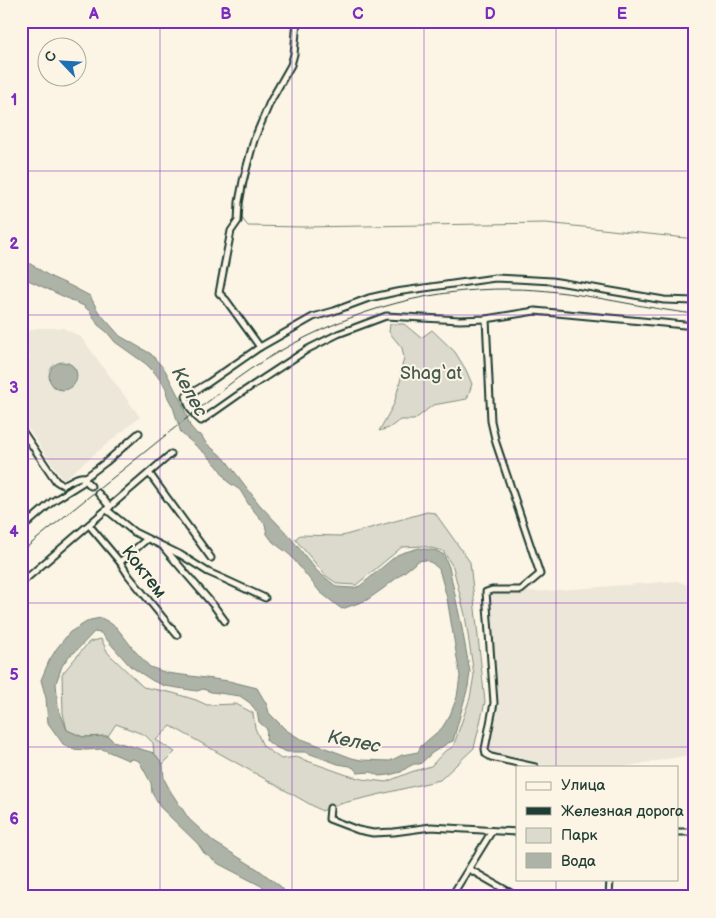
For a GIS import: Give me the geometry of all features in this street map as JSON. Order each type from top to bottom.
[{"type":"street","points":[[260,347],[219,293],[231,231],[238,221],[243,181],[254,140],[270,102],[291,65],[297,21]]},
{"type":"street","points":[[695,301],[664,300],[552,281],[495,278],[396,292],[369,298],[313,317],[260,347],[186,396],[188,405],[195,416],[201,421],[308,349],[338,334],[386,316],[460,320],[486,319],[535,312],[695,326]]},
{"type":"street","points":[[486,319],[491,421],[496,444],[540,574],[521,590],[492,590],[486,592],[494,703],[484,749],[486,754],[491,757],[531,766]]},
{"type":"street","points":[[21,429],[57,482],[63,484],[82,476],[90,486]]},
{"type":"street","points":[[21,529],[53,501],[75,488],[139,433]]},
{"type":"street","points":[[21,583],[171,454]]},
{"type":"street","points":[[149,473],[211,558]]},
{"type":"street","name":"Коктем","points":[[98,493],[108,509],[134,532],[181,555],[216,576],[265,598]]},
{"type":"street","points":[[21,511],[29,522]]},
{"type":"street","name":"Коктем","points":[[89,526],[120,562],[129,576],[177,635]]},
{"type":"street","points":[[120,562],[147,539]]},
{"type":"street","name":"Коктем","points":[[162,546],[226,621]]},
{"type":"street","points":[[330,808],[329,819],[358,830],[373,833],[394,832],[431,826],[516,832]]},
{"type":"street","points":[[451,897],[492,831]]},
{"type":"street","points":[[678,832],[695,832]]},
{"type":"street","points":[[469,869],[518,897]]},
{"type":"street","points":[[609,897],[610,880]]},
{"type":"shaded area","points":[[38,328],[63,328],[81,337],[140,417],[63,480],[21,418],[21,367],[30,359],[21,333]]},
{"type":"shaded area","points":[[677,581],[695,588],[695,754],[629,766],[543,766],[492,754],[487,748],[497,703],[488,598],[493,593]]},
{"type":"green space","name":"Shag‘at","points":[[390,324],[404,324],[421,338],[432,330],[455,352],[472,384],[467,399],[433,405],[414,420],[400,420],[389,428],[379,431],[394,404],[404,358],[402,348],[389,332]]},
{"type":"green space","points":[[427,512],[435,513],[470,562],[485,702],[474,748],[440,780],[335,805],[322,811],[171,726],[156,740],[175,752],[163,764],[154,753],[153,743],[145,735],[116,724],[108,736],[83,737],[67,730],[63,713],[62,674],[89,642],[101,639],[108,653],[143,687],[173,693],[207,705],[236,704],[253,713],[255,728],[263,746],[281,759],[296,757],[347,775],[386,782],[431,766],[445,751],[453,747],[470,698],[474,675],[465,615],[453,567],[443,551],[423,546],[402,547],[356,585],[338,584],[326,576],[295,539],[300,535],[342,536]]},
{"type":"water","name":"Келес","points":[[21,258],[51,277],[90,296],[98,311],[120,336],[151,354],[165,370],[183,405],[190,426],[225,459],[259,504],[290,537],[317,571],[337,587],[353,588],[360,586],[397,555],[402,553],[419,548],[437,551],[444,555],[449,567],[470,672],[468,687],[453,741],[432,753],[420,764],[414,764],[401,772],[379,776],[371,772],[357,773],[350,766],[338,764],[305,752],[287,752],[275,747],[266,740],[267,729],[259,722],[257,712],[250,703],[240,696],[203,689],[197,691],[165,686],[153,681],[130,666],[101,633],[94,632],[69,656],[62,666],[56,683],[58,707],[67,730],[83,737],[108,736],[113,741],[154,753],[163,764],[164,779],[189,819],[214,842],[259,870],[280,886],[290,897],[274,897],[267,889],[219,864],[204,853],[198,844],[160,807],[152,793],[151,783],[139,761],[128,760],[102,749],[73,749],[63,744],[48,723],[46,698],[41,680],[49,661],[70,632],[90,620],[101,618],[116,627],[150,667],[167,673],[229,681],[257,688],[267,705],[269,713],[286,730],[299,738],[352,758],[390,761],[402,755],[418,752],[421,746],[442,728],[450,715],[457,697],[460,676],[447,598],[439,569],[425,560],[418,561],[367,600],[342,609],[339,607],[320,592],[290,555],[273,542],[267,534],[265,524],[249,505],[240,490],[228,482],[208,456],[181,433],[173,407],[167,396],[166,388],[155,373],[146,364],[115,342],[98,325],[84,306],[21,275]]},
{"type":"water","points":[[63,362],[73,366],[77,376],[73,386],[63,390],[53,386],[49,376],[53,366]]},
{"type":"waterway","points":[[287,77],[294,65]]},
{"type":"waterway","points":[[263,125],[250,170],[241,217],[248,226],[304,227],[546,223],[695,239]]},
{"type":"waterway","points":[[21,894],[31,895]]},
{"type":"railway","points":[[21,552],[231,383],[263,361],[321,330],[381,307],[445,293],[511,289],[580,295],[695,314]]}]
